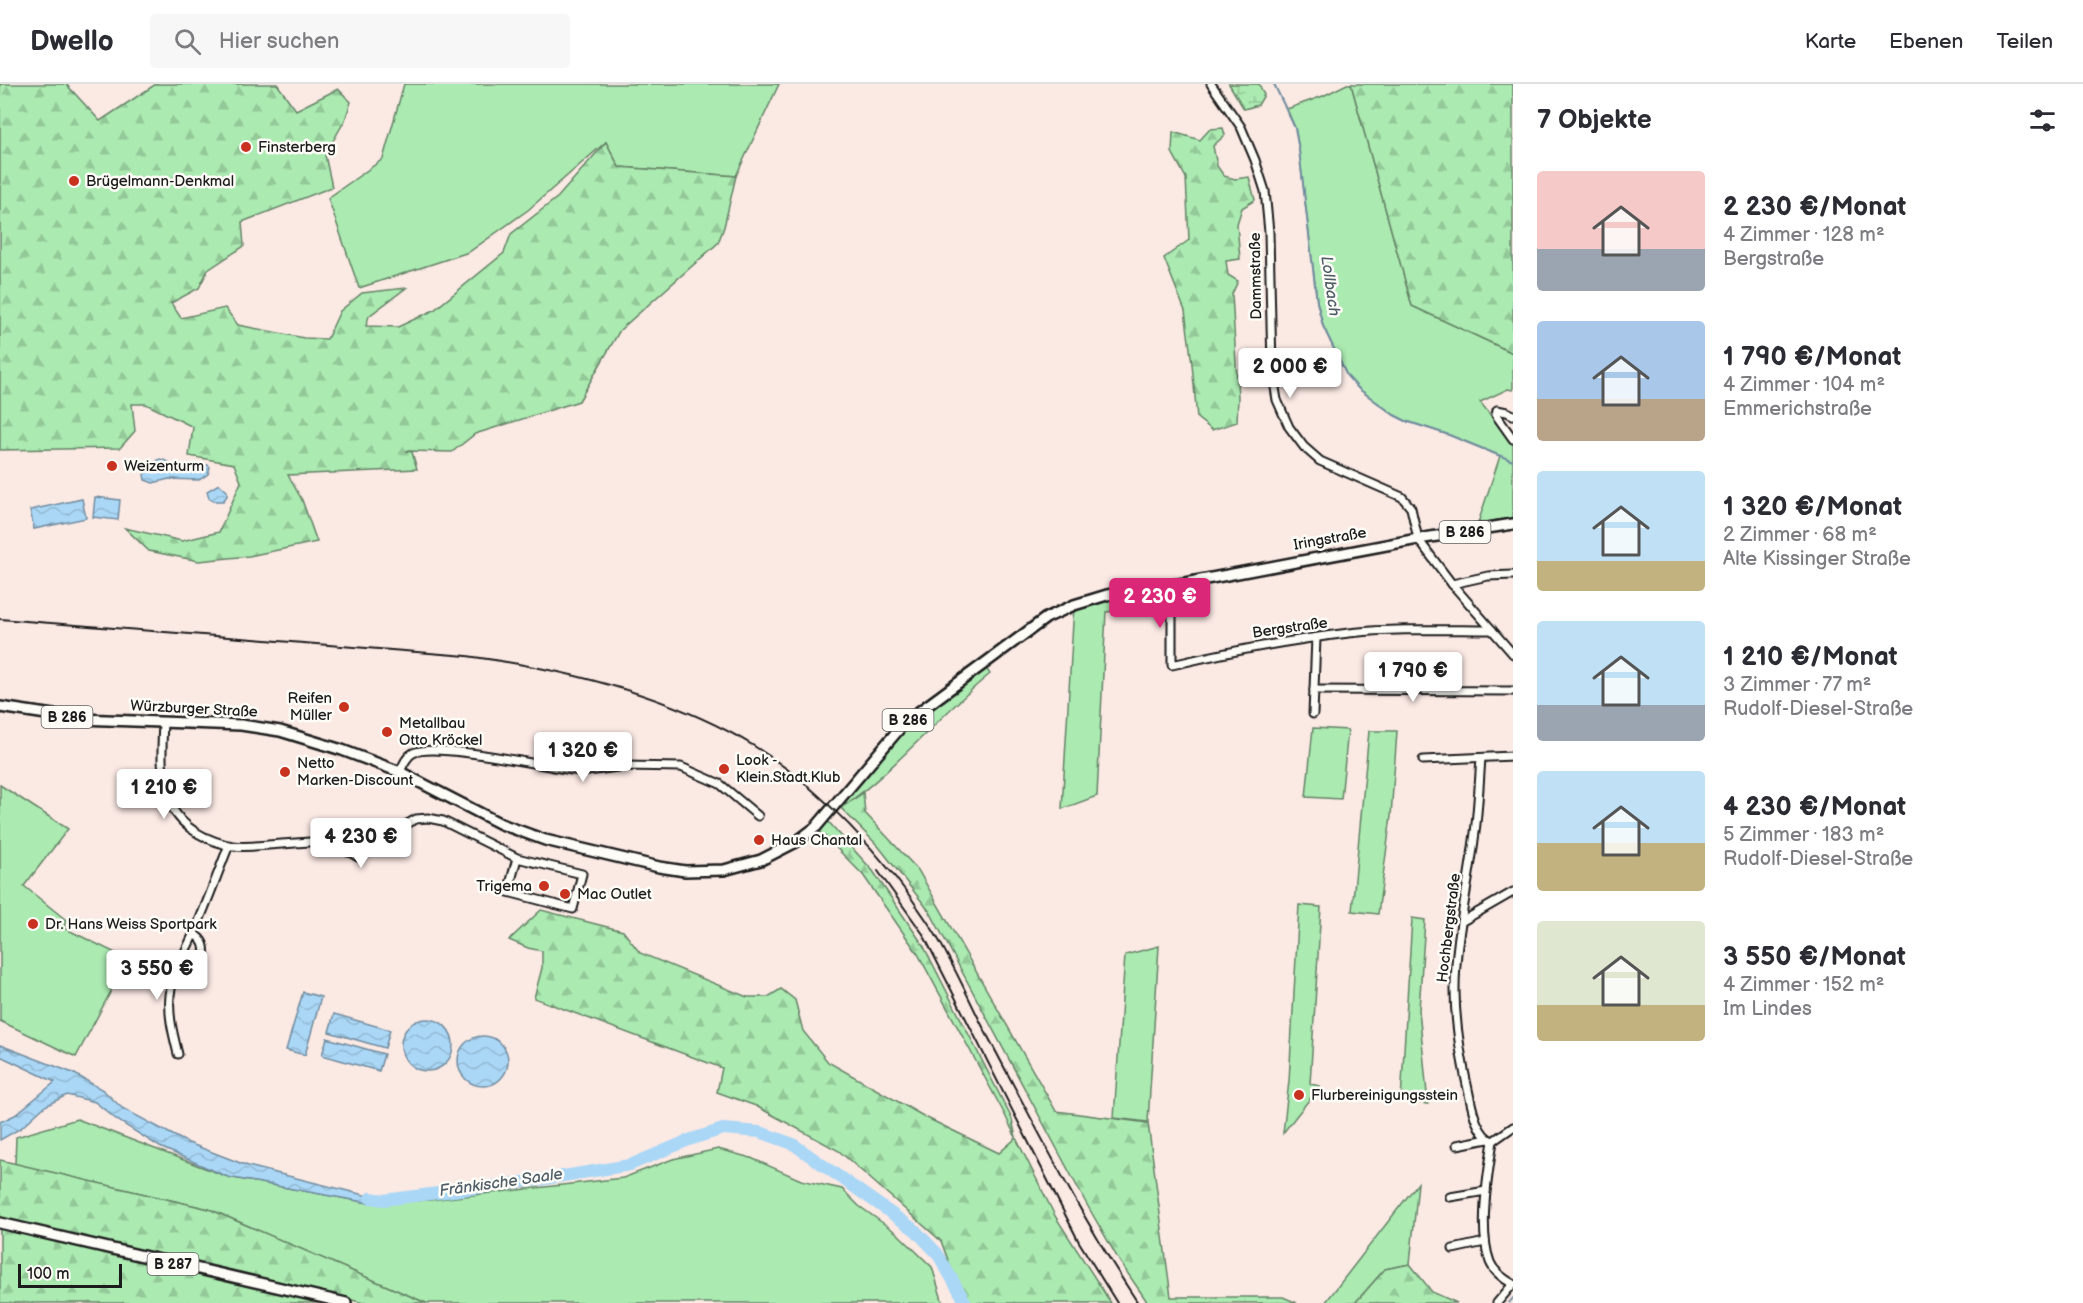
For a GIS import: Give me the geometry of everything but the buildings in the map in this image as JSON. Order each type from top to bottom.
[{"type":"main road","name":"Iringstraße","points":[[415,779],[501,824],[553,842],[685,871],[724,870],[742,866],[781,851],[816,827],[905,722],[1046,618],[1074,605],[1107,595],[1513,524]]},
{"type":"main road","name":"Würzburger Straße","points":[[0,707],[72,718],[241,725],[271,730],[342,750],[415,779]]},
{"type":"main road","name":"B 287","points":[[0,1223],[346,1303]]},
{"type":"street","name":"Dammstraße","points":[[1211,84],[1241,127],[1265,191],[1269,232],[1272,369],[1277,400],[1289,427],[1304,447],[1320,461],[1402,497],[1411,508],[1418,539]]},
{"type":"street","points":[[1513,415],[1497,411],[1496,415],[1513,439]]},
{"type":"street","points":[[1418,539],[1452,584],[1513,654]]},
{"type":"street","points":[[1452,584],[1488,576],[1513,575]]},
{"type":"street","name":"Bergstraße","points":[[1172,585],[1172,664],[1239,649],[1316,638],[1385,632],[1492,630]]},
{"type":"street","points":[[1313,714],[1316,638]]},
{"type":"street","points":[[1314,690],[1513,691]]},
{"type":"street","points":[[162,722],[163,773],[171,806],[177,817],[192,830],[229,845],[253,846],[360,839],[365,842],[382,837],[416,819],[428,818],[442,822],[517,858],[582,874],[573,909],[508,892],[517,858]]},
{"type":"street","points":[[400,772],[407,759],[413,754],[449,751],[572,770],[588,771],[625,766],[681,767],[720,784],[758,816]]},
{"type":"street","points":[[1423,760],[1513,756]]},
{"type":"street","name":"Hochbergstraße","points":[[1481,758],[1474,840],[1461,922],[1455,989],[1459,1052],[1472,1107],[1482,1131],[1490,1140]]},
{"type":"street","points":[[331,841],[358,856],[366,852],[365,842]]},
{"type":"street","points":[[178,1054],[171,1029],[170,994],[176,971],[194,934],[229,845]]},
{"type":"street","points":[[1461,922],[1513,892]]},
{"type":"street","points":[[184,954],[196,960],[204,955],[206,949],[194,934]]},
{"type":"street","points":[[1457,1145],[1490,1140],[1513,1127]]},
{"type":"street","points":[[1490,1140],[1485,1242],[1490,1262],[1496,1272],[1513,1284],[1497,1303]]},
{"type":"street","points":[[1450,1197],[1486,1191]]},
{"type":"street","points":[[1453,1249],[1485,1242]]},
{"type":"green space","points":[[0,84],[66,84],[100,121],[156,84],[277,84],[296,110],[338,89],[351,102],[345,120],[325,155],[332,187],[242,222],[244,246],[208,270],[199,288],[171,303],[181,318],[225,308],[238,325],[304,338],[327,339],[340,311],[362,293],[406,288],[369,316],[366,326],[398,327],[434,310],[504,253],[511,234],[558,197],[606,142],[619,167],[736,176],[718,243],[620,330],[579,401],[475,434],[452,452],[406,451],[412,452],[417,469],[288,475],[302,500],[317,542],[249,556],[199,561],[149,551],[125,528],[182,541],[219,532],[241,482],[234,464],[189,456],[193,427],[146,404],[132,404],[135,431],[120,448],[0,450]]},
{"type":"green space","points":[[404,84],[779,84],[736,176],[619,167],[606,142],[528,210],[469,252],[359,288],[328,198],[383,159]]},
{"type":"green space","points":[[1229,84],[1259,84],[1264,95],[1258,105],[1244,109]]},
{"type":"green space","points":[[1351,84],[1412,306],[1513,353],[1513,390],[1508,389],[1480,402],[1513,443],[1513,518],[1478,523],[1500,456],[1394,415],[1359,389],[1347,376],[1323,326],[1317,302],[1299,150],[1295,128],[1287,109],[1323,96]]},
{"type":"green space","points":[[1351,84],[1513,84],[1513,353],[1412,306]]},
{"type":"green space","points":[[1223,128],[1225,135],[1213,146],[1217,166],[1224,176],[1235,179],[1249,177],[1255,200],[1242,208],[1237,224],[1240,259],[1226,261],[1228,275],[1238,281],[1232,294],[1238,397],[1237,422],[1212,430],[1197,418],[1185,311],[1164,258],[1189,240],[1186,178],[1172,152],[1173,132],[1200,140],[1210,129]]},
{"type":"green space","points":[[1172,585],[1173,604],[1106,612],[1097,796],[1062,809],[1074,605]]},
{"type":"green space","points":[[983,664],[990,674],[899,760],[841,808],[847,793],[905,722]]},
{"type":"green space","points":[[1313,728],[1348,730],[1341,799],[1306,797]]},
{"type":"green space","points":[[1369,731],[1397,731],[1391,816],[1378,914],[1352,911]]},
{"type":"green space","name":"Dr. Hans Weiss Sportpark","points":[[0,785],[68,829],[24,886],[66,920],[64,928],[128,959],[76,1057],[0,1021]]},
{"type":"green space","points":[[863,793],[865,813],[918,870],[1056,1111],[1148,1123],[1171,1297],[1283,1297],[1297,1303],[1148,1303],[1120,1262],[1086,1203],[930,912],[879,847],[841,808]]},
{"type":"green space","points":[[825,818],[873,871],[923,945],[1012,1119],[1016,1138],[918,954],[863,875],[816,827]]},
{"type":"green space","points":[[1299,905],[1321,907],[1310,1084],[1320,1086],[1283,1133],[1289,1081]]},
{"type":"green space","points":[[541,910],[623,931],[640,953],[747,997],[768,997],[781,989],[795,1000],[803,1031],[828,1062],[925,1117],[999,1153],[1016,1138],[1055,1216],[1111,1303],[964,1303],[941,1241],[839,1151],[756,1106],[717,1092],[722,1068],[534,998],[542,968],[542,951],[509,940]]},
{"type":"green space","points":[[1412,918],[1425,920],[1419,1010],[1428,1104],[1401,1100]]},
{"type":"green space","points":[[1159,946],[1148,1122],[1114,1118],[1125,955]]},
{"type":"green space","points":[[77,1119],[228,1177],[369,1203],[430,1200],[623,1178],[673,1159],[718,1149],[751,1158],[801,1180],[842,1189],[859,1206],[897,1233],[932,1267],[943,1303],[426,1303],[209,1209],[15,1164],[16,1137]]},
{"type":"green space","points":[[0,1160],[209,1209],[426,1303],[363,1303],[316,1290],[155,1256],[0,1217]]},
{"type":"green space","points":[[1418,1183],[1410,1264],[1385,1269],[1355,1303],[1325,1303]]},
{"type":"green space","points":[[0,1228],[322,1303],[0,1303]]},
{"type":"green space","points":[[1410,1264],[1432,1292],[1457,1303],[1355,1303],[1385,1269]]},
{"type":"water","points":[[160,459],[169,462],[169,470],[172,474],[176,473],[177,467],[208,465],[210,467],[208,474],[199,480],[169,479],[153,483],[145,480],[144,474]]},
{"type":"water","points":[[219,484],[227,491],[227,496],[223,501],[213,501],[209,498],[207,491]]},
{"type":"water","points":[[95,497],[120,500],[118,520],[93,517]]},
{"type":"water","points":[[82,499],[86,518],[34,529],[30,510]]},
{"type":"water","points":[[303,992],[321,997],[305,1055],[286,1050]]},
{"type":"water","points":[[334,1014],[390,1030],[385,1048],[329,1032]]},
{"type":"water","points":[[422,1019],[432,1019],[446,1026],[453,1045],[446,1064],[432,1071],[422,1071],[412,1067],[405,1060],[401,1050],[401,1040],[405,1030],[412,1023]]},
{"type":"water","points":[[478,1036],[488,1036],[501,1043],[508,1056],[508,1066],[501,1079],[488,1086],[478,1086],[469,1082],[462,1075],[458,1066],[458,1056],[462,1047],[469,1040]]},
{"type":"water","points":[[327,1038],[384,1054],[379,1071],[322,1055]]},
{"type":"water","points":[[0,1045],[73,1073],[103,1090],[122,1108],[186,1142],[248,1166],[384,1200],[369,1203],[228,1177],[160,1147],[117,1120],[95,1102],[67,1095],[45,1106],[21,1128],[0,1140],[0,1122],[15,1115],[55,1082],[0,1056]]},
{"type":"waterway","name":"Lollbach","points":[[1274,84],[1295,128],[1317,302],[1323,326],[1347,376],[1359,389],[1394,415],[1513,461]]},
{"type":"waterway","name":"Fränkische Saale","points":[[370,1198],[384,1200],[539,1180],[630,1165],[689,1140],[723,1129],[760,1132],[793,1144],[915,1230],[937,1253],[966,1303]]},
{"type":"waterway","name":"Lollbach","points":[[1509,1303],[1513,1298]]},
{"type":"railway","points":[[0,619],[467,656],[541,668],[652,699],[687,712],[754,746],[802,781],[849,825],[892,873],[927,921],[1058,1169],[1138,1303]]},
{"type":"railway","points":[[878,871],[923,934],[1079,1242],[1117,1303]]},
{"type":"place","name":"Finsterberg","points":[[246,147]]},
{"type":"place","name":"Brügelmann-Denkmal","points":[[74,181]]},
{"type":"place","name":"Weizenturm","points":[[112,466]]},
{"type":"place","name":"Reifen Müller","points":[[344,707]]},
{"type":"place","name":"Metallbau Otto Kröckel","points":[[387,732]]},
{"type":"place","name":"Look - Klein.Stadt.Klub","points":[[724,769]]},
{"type":"place","name":"Netto Marken-Discount","points":[[285,772]]},
{"type":"place","name":"Haus Chantal","points":[[759,840]]},
{"type":"place","name":"Trigema","points":[[544,886]]},
{"type":"place","name":"Mac Outlet","points":[[565,894]]},
{"type":"place","name":"Dr. Hans Weiss Sportpark","points":[[33,924]]},
{"type":"place","name":"Flurbereinigungsstein","points":[[1299,1095]]}]
